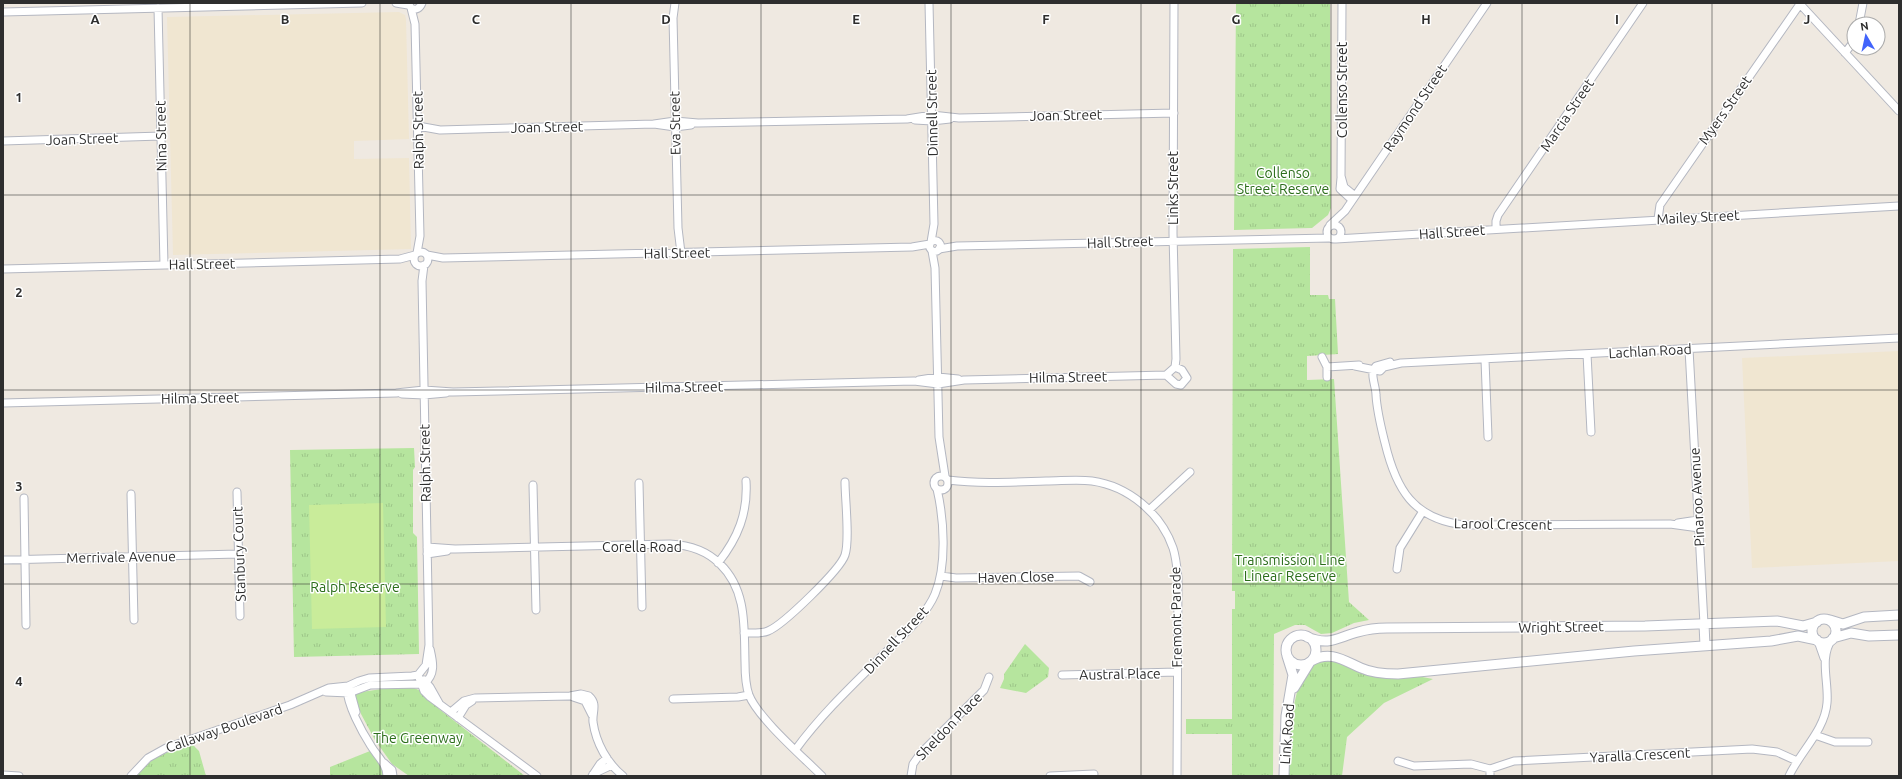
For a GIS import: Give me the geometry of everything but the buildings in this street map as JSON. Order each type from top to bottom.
[{"type":"street","points":[[3,12],[249,4],[362,3]]},
{"type":"street","points":[[396,3],[409,5],[415,9],[421,5],[430,3]]},
{"type":"street","name":"Eva Street","points":[[670,3],[673,18]]},
{"type":"street","name":"Eva Street","points":[[675,3],[673,18],[678,253]]},
{"type":"street","name":"Dinnell Street","points":[[793,747],[920,618],[935,594],[941,576],[942,509],[945,481],[941,458],[938,381],[929,3]]},
{"type":"street","name":"Links Street","points":[[1171,371],[1174,3]]},
{"type":"street","name":"Collenso Street","points":[[1342,3],[1340,189],[1344,195],[1353,198]]},
{"type":"street","name":"Raymond Street","points":[[1328,228],[1343,213],[1487,3]]},
{"type":"street","name":"Marcia Street","points":[[1496,229],[1498,215],[1644,3]]},
{"type":"street","points":[[1800,3],[1899,111]]},
{"type":"street","name":"Myers Street","points":[[1658,219],[1660,205],[1800,3]]},
{"type":"street","points":[[1861,16],[1863,3]]},
{"type":"street","name":"Ralph Street","points":[[409,5],[415,24],[422,281],[429,645],[433,666],[431,677],[424,683]]},
{"type":"street","name":"Ralph Street","points":[[415,24],[421,5]]},
{"type":"street","name":"Nina Street","points":[[158,8],[164,265]]},
{"type":"street","name":"Joan Street","points":[[418,134],[440,130],[654,124],[1174,113]]},
{"type":"street","name":"Joan Street","points":[[418,126],[440,130]]},
{"type":"street","name":"Joan Street","points":[[3,141],[161,136]]},
{"type":"street","name":"Mailey Street","points":[[1496,229],[1899,206]]},
{"type":"street","name":"Raymond Street","points":[[1341,230],[1343,213]]},
{"type":"street","name":"Hall Street","points":[[1306,238],[1337,225],[1341,230],[1359,236]]},
{"type":"street","points":[[1328,228],[1333,238],[1340,236],[1341,230]]},
{"type":"street","name":"Hall Street","points":[[3,269],[1173,240],[1316,239],[1496,229]]},
{"type":"street","name":"Lachlan Road","points":[[1375,370],[1401,364],[1899,338]]},
{"type":"street","name":"Pinaroo Avenue","points":[[1689,349],[1705,646]]},
{"type":"street","points":[[1587,354],[1591,432]]},
{"type":"street","points":[[1322,357],[1327,367],[1327,377]]},
{"type":"street","points":[[1485,360],[1488,437]]},
{"type":"street","points":[[1327,367],[1355,366],[1375,370]]},
{"type":"street","name":"Larool Crescent","points":[[1375,370],[1379,419],[1392,472],[1400,488],[1413,503],[1423,511],[1438,519],[1464,525],[1670,524],[1698,520]]},
{"type":"street","name":"Hilma Street","points":[[3,403],[938,381],[1171,371]]},
{"type":"street","points":[[1149,510],[1190,472]]},
{"type":"street","points":[[718,563],[732,544],[741,524],[746,504],[746,481]]},
{"type":"street","name":"Dinnell Street","points":[[942,509],[937,489],[934,486],[934,481],[945,481]]},
{"type":"street","name":"Fremont Parade","points":[[937,489],[942,490],[945,481],[968,483],[1091,481],[1112,486],[1129,494],[1149,510],[1168,537],[1176,561],[1178,578],[1177,776]]},
{"type":"street","points":[[744,633],[764,633],[777,626],[797,609],[838,566],[845,555],[845,482]]},
{"type":"street","points":[[639,483],[642,607]]},
{"type":"street","points":[[533,485],[536,610]]},
{"type":"street","name":"Stanbury Court","points":[[237,492],[240,616]]},
{"type":"street","points":[[131,494],[134,620]]},
{"type":"street","points":[[24,498],[26,625]]},
{"type":"street","points":[[1397,569],[1400,548],[1423,511]]},
{"type":"street","name":"Larool Crescent","points":[[1670,524],[1699,528]]},
{"type":"street","name":"Corella Road","points":[[427,550],[641,545],[683,546],[705,553],[718,563],[730,576],[738,590],[742,605],[745,678],[749,695],[758,711],[821,775]]},
{"type":"street","name":"Merrivale Avenue","points":[[3,560],[238,554]]},
{"type":"street","name":"Haven Close","points":[[941,576],[956,578],[1079,576],[1090,582]]},
{"type":"street","points":[[1826,662],[1818,640],[1813,632],[1813,627],[1816,622],[1821,619],[1843,624],[1864,617],[1899,615]]},
{"type":"street","points":[[1789,776],[1796,761],[1815,735],[1822,720],[1827,703],[1826,662],[1828,647],[1833,639],[1836,628],[1830,620]]},
{"type":"street","name":"Wright Street","points":[[1307,637],[1319,641],[1331,642],[1362,630],[1387,628],[1704,624],[1778,621],[1803,626],[1816,622]]},
{"type":"street","points":[[1818,640],[1825,642],[1848,633],[1869,636],[1899,635]]},
{"type":"street","points":[[1299,636],[1307,637],[1312,641],[1315,648],[1315,655],[1310,661],[1302,665],[1297,664],[1290,661],[1287,656],[1287,646],[1291,639],[1299,636]]},
{"type":"street","name":"Wright Street","points":[[1310,661],[1321,656],[1333,655],[1373,672],[1398,674],[1634,651],[1771,642],[1798,636],[1818,640]]},
{"type":"street","name":"Ralph Street","points":[[418,675],[426,665],[429,645]]},
{"type":"street","name":"Link Road","points":[[1284,776],[1286,716],[1293,672],[1287,656]]},
{"type":"street","name":"Link Road","points":[[1291,692],[1310,661]]},
{"type":"street","name":"Austral Place","points":[[1062,675],[1177,672]]},
{"type":"street","points":[[418,675],[440,704],[537,776]]},
{"type":"street","name":"Callaway Boulevard","points":[[349,691],[364,679],[418,675]]},
{"type":"street","name":"Sheldon Place","points":[[911,776],[913,764],[920,754],[984,690],[989,677]]},
{"type":"street","name":"Callaway Boulevard","points":[[131,776],[148,758],[166,748],[290,705],[333,687],[349,691],[370,685],[424,683]]},
{"type":"street","points":[[349,691],[357,718],[372,748],[383,762],[392,770],[393,776]]},
{"type":"street","points":[[451,712],[464,700],[475,698],[570,696],[581,694],[589,696],[595,704],[593,717],[597,738],[607,758],[624,776]]},
{"type":"street","points":[[673,699],[738,697],[749,695]]},
{"type":"street","points":[[458,718],[466,705],[480,699]]},
{"type":"street","points":[[1815,735],[1835,742],[1868,742]]},
{"type":"street","name":"Yaralla Crescent","points":[[1490,772],[1514,761],[1752,749],[1777,752],[1796,761]]},
{"type":"street","points":[[593,775],[600,764],[607,758]]},
{"type":"street","points":[[383,762],[387,776]]},
{"type":"street","points":[[1398,762],[1414,766],[1470,764],[1490,772]]},
{"type":"street","points":[[593,775],[612,765]]},
{"type":"street","points":[[1050,776],[1094,774]]},
{"type":"street","points":[[3,775],[19,776]]},
{"type":"shaded area","points":[[399,12],[405,15],[406,19],[409,139],[354,141],[354,159],[409,158],[411,249],[173,255],[167,17]]},
{"type":"shaded area","points":[[1899,351],[1899,561],[1752,568],[1742,358]]},
{"type":"green space","name":"Collenso Street Reserve","points":[[1236,3],[1330,3],[1331,208],[1328,215],[1312,228],[1234,230]]},
{"type":"green space","name":"Transmission Line Linear Reserve","points":[[1310,247],[1310,295],[1328,295],[1329,299],[1335,299],[1338,354],[1307,356],[1307,380],[1334,379],[1349,602],[1369,620],[1354,623],[1332,633],[1321,634],[1305,625],[1295,625],[1274,634],[1273,776],[1232,776],[1232,734],[1186,734],[1186,719],[1232,719],[1232,609],[1235,609],[1235,591],[1232,591],[1233,249]]},
{"type":"green space","name":"Ralph Reserve","points":[[414,448],[415,467],[413,470],[413,533],[417,537],[419,654],[294,657],[290,450]]},
{"type":"green space","points":[[383,503],[386,627],[312,629],[309,505]]},
{"type":"green space","points":[[1025,644],[1049,668],[1048,677],[1026,693],[1000,688],[1004,679],[1004,674]]},
{"type":"green space","points":[[1326,659],[1433,679],[1384,703],[1347,737],[1342,776],[1288,776],[1289,726],[1297,692],[1312,665]]},
{"type":"green space","name":"The Greenway","points":[[396,687],[414,688],[421,691],[439,709],[525,776],[409,776],[392,764],[375,740],[361,714],[354,693]]},
{"type":"green space","points":[[190,742],[199,751],[206,776],[136,776],[153,759]]},
{"type":"green space","points":[[370,751],[382,766],[385,776],[330,776],[330,767]]}]
